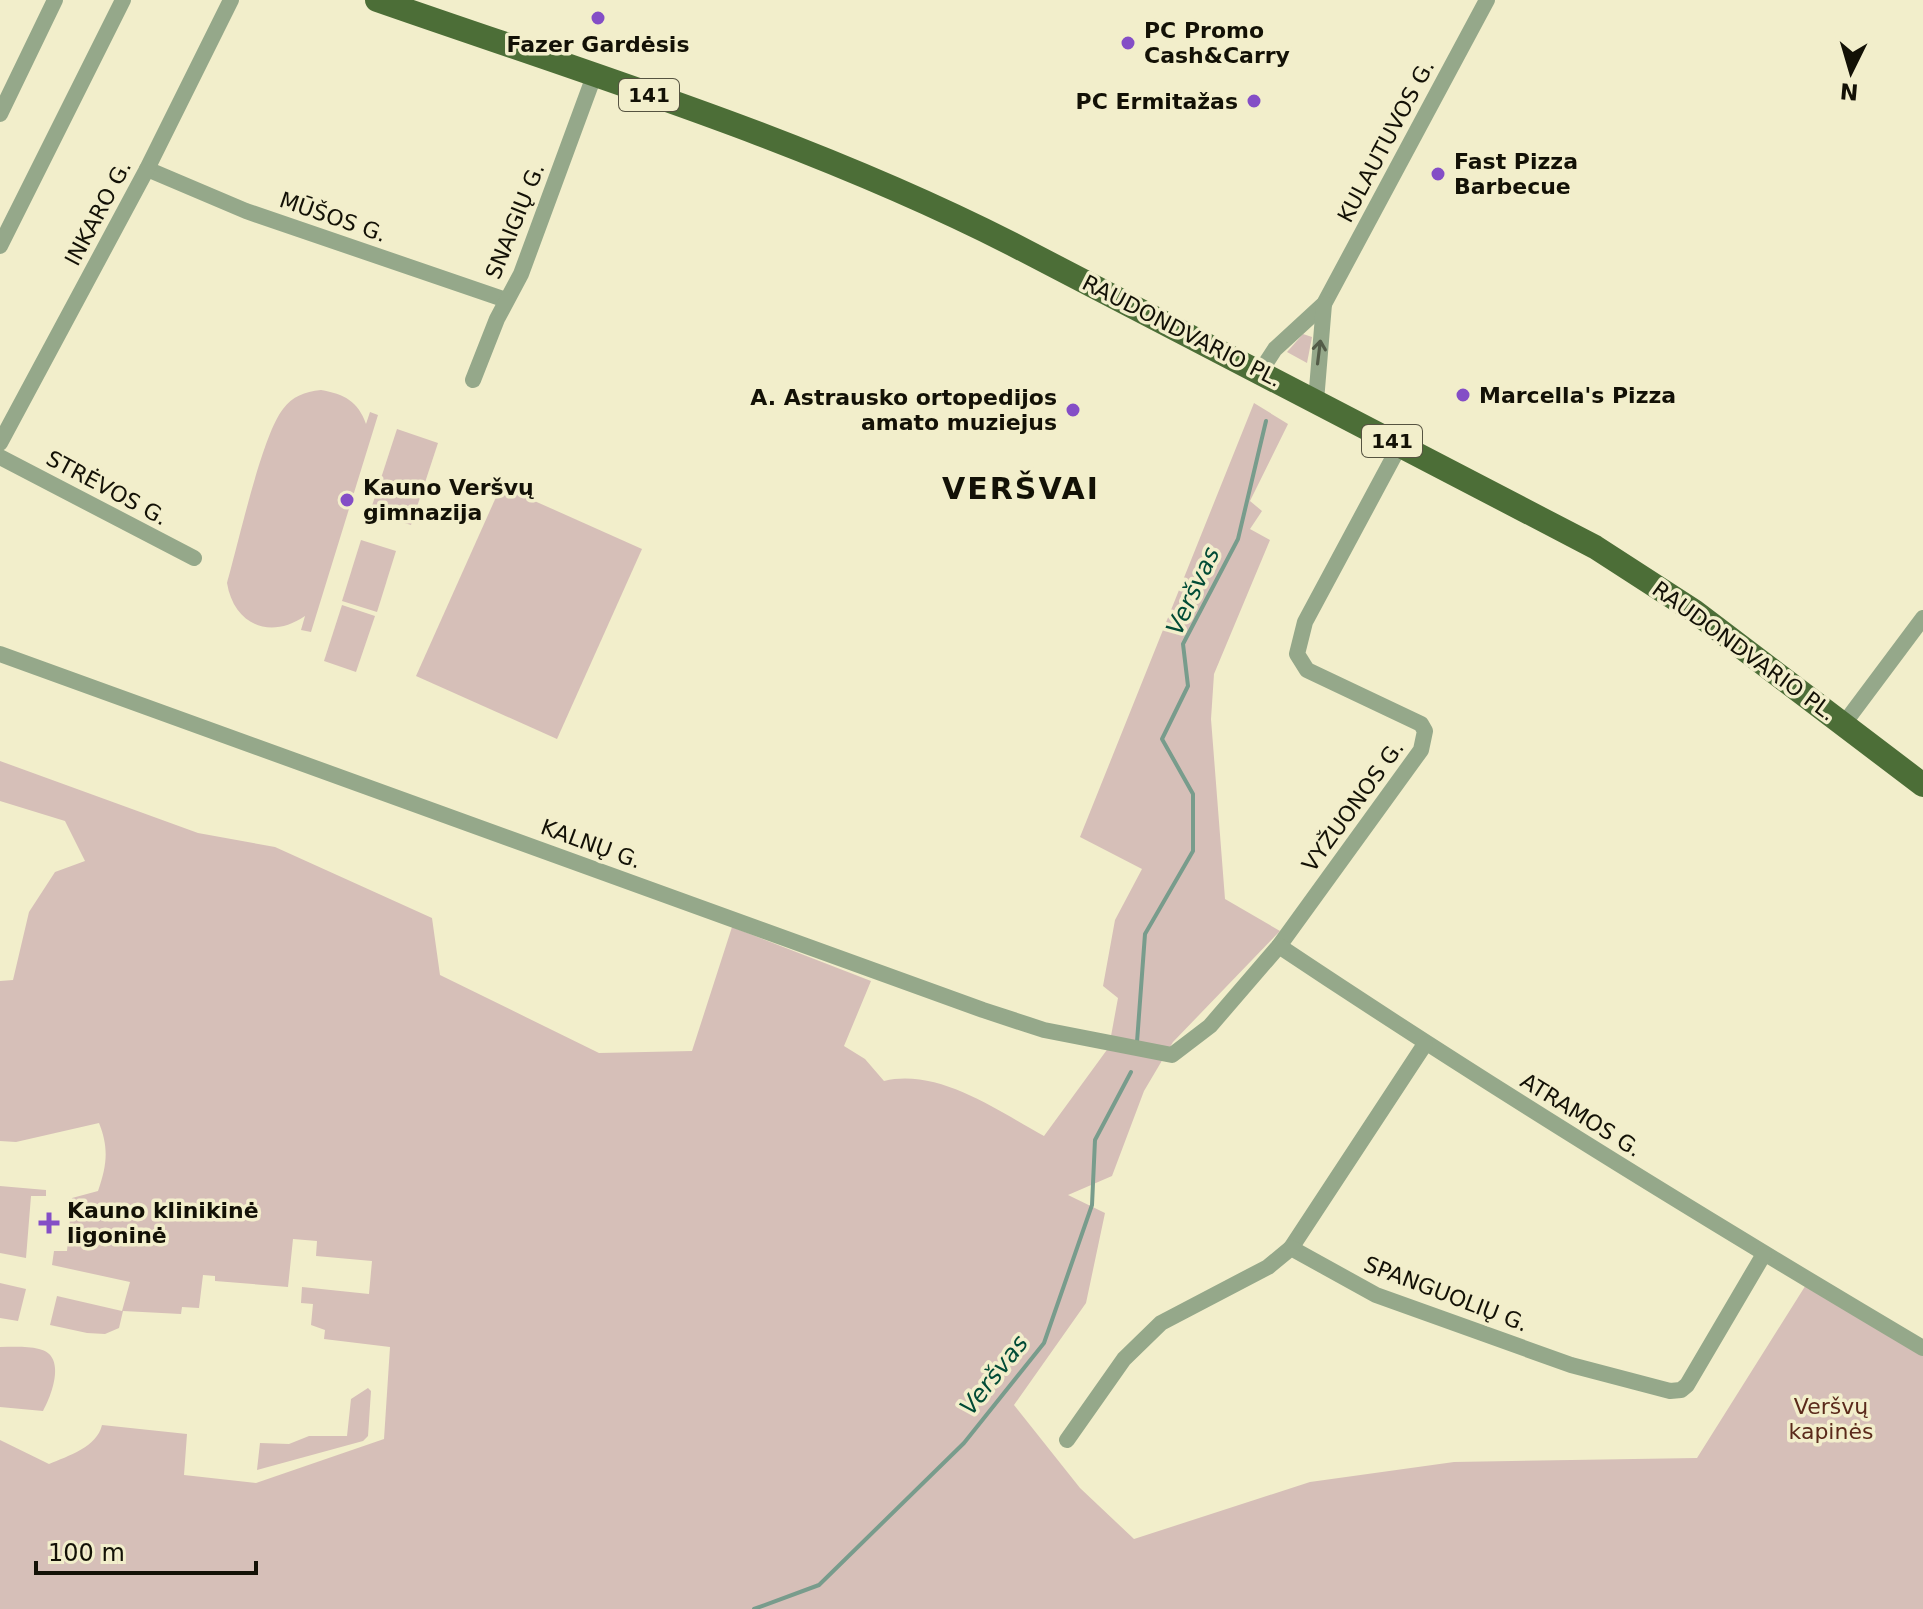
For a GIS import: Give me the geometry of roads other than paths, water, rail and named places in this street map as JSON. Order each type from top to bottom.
[{"type":"main road","name":"RAUDONDVARIO PL.","points":[[377,0],[816,153],[918,196],[1595,547],[1655,585],[1923,785]]},
{"type":"street","points":[[0,114],[55,0]]},
{"type":"street","points":[[0,246],[123,0]]},
{"type":"street","name":"INKARO G.","points":[[0,443],[147,169],[231,0]]},
{"type":"street","name":"KULAUTUVOS G.","points":[[1260,372],[1283,341],[1324,304],[1487,0]]},
{"type":"street","name":"SNAIGIŲ G.","points":[[473,380],[506,300],[521,274],[594,76]]},
{"type":"street","name":"MŪŠOS G.","points":[[147,169],[246,211],[506,300]]},
{"type":"street","name":"KULAUTUVOS G.","points":[[1316,401],[1324,304]]},
{"type":"street","name":"VYŽUONOS G.","points":[[1279,946],[1425,741],[1421,724],[1307,670],[1297,654],[1305,622],[1400,445]]},
{"type":"street","name":"STRĖVOS G.","points":[[0,457],[194,558]]},
{"type":"street","points":[[1843,725],[1923,618]]},
{"type":"street","name":"KALNŲ G.","points":[[0,654],[1044,1030],[1172,1055],[1210,1026],[1279,946]]},
{"type":"street","name":"ATRAMOS G.","points":[[1279,946],[1425,1044],[1764,1254],[1923,1348]]},
{"type":"street","points":[[1067,1440],[1124,1359],[1161,1323],[1268,1267],[1291,1248],[1425,1044]]},
{"type":"street","name":"SPANGUOLIŲ G.","points":[[1291,1248],[1376,1295],[1571,1365],[1670,1391],[1681,1390],[1687,1385],[1764,1254]]},
{"type":"waterway","name":"Veršvas","points":[[1137,1042],[1145,934],[1193,851],[1193,794],[1162,739],[1188,686],[1183,644],[1238,539],[1266,421]]},
{"type":"waterway","name":"Veršvas","points":[[754,1609],[819,1585],[964,1443],[1044,1343],[1092,1205],[1095,1140],[1131,1072]]},
{"type":"place","name":"Fazer Gardėsis","points":[[598,18]]},
{"type":"place","name":"PC Promo Cash&Carry","points":[[1128,43]]},
{"type":"place","name":"PC Ermitažas","points":[[1254,101]]},
{"type":"place","name":"Fast Pizza Barbecue","points":[[1438,174]]},
{"type":"place","name":"Marcella's Pizza","points":[[1463,395]]},
{"type":"place","name":"A. Astrausko ortopedijos amato muziejus","points":[[1073,410]]},
{"type":"place","name":"Kauno Veršvų gimnazija","points":[[347,500]]},
{"type":"place","name":"Kauno klinikinė ligoninė","points":[[49,1223]]},
{"type":"district","name":"VERŠVAI","points":[[1021,488]]},
{"type":"park label","name":"Veršvų kapinės","points":[[1831,1418]]}]
